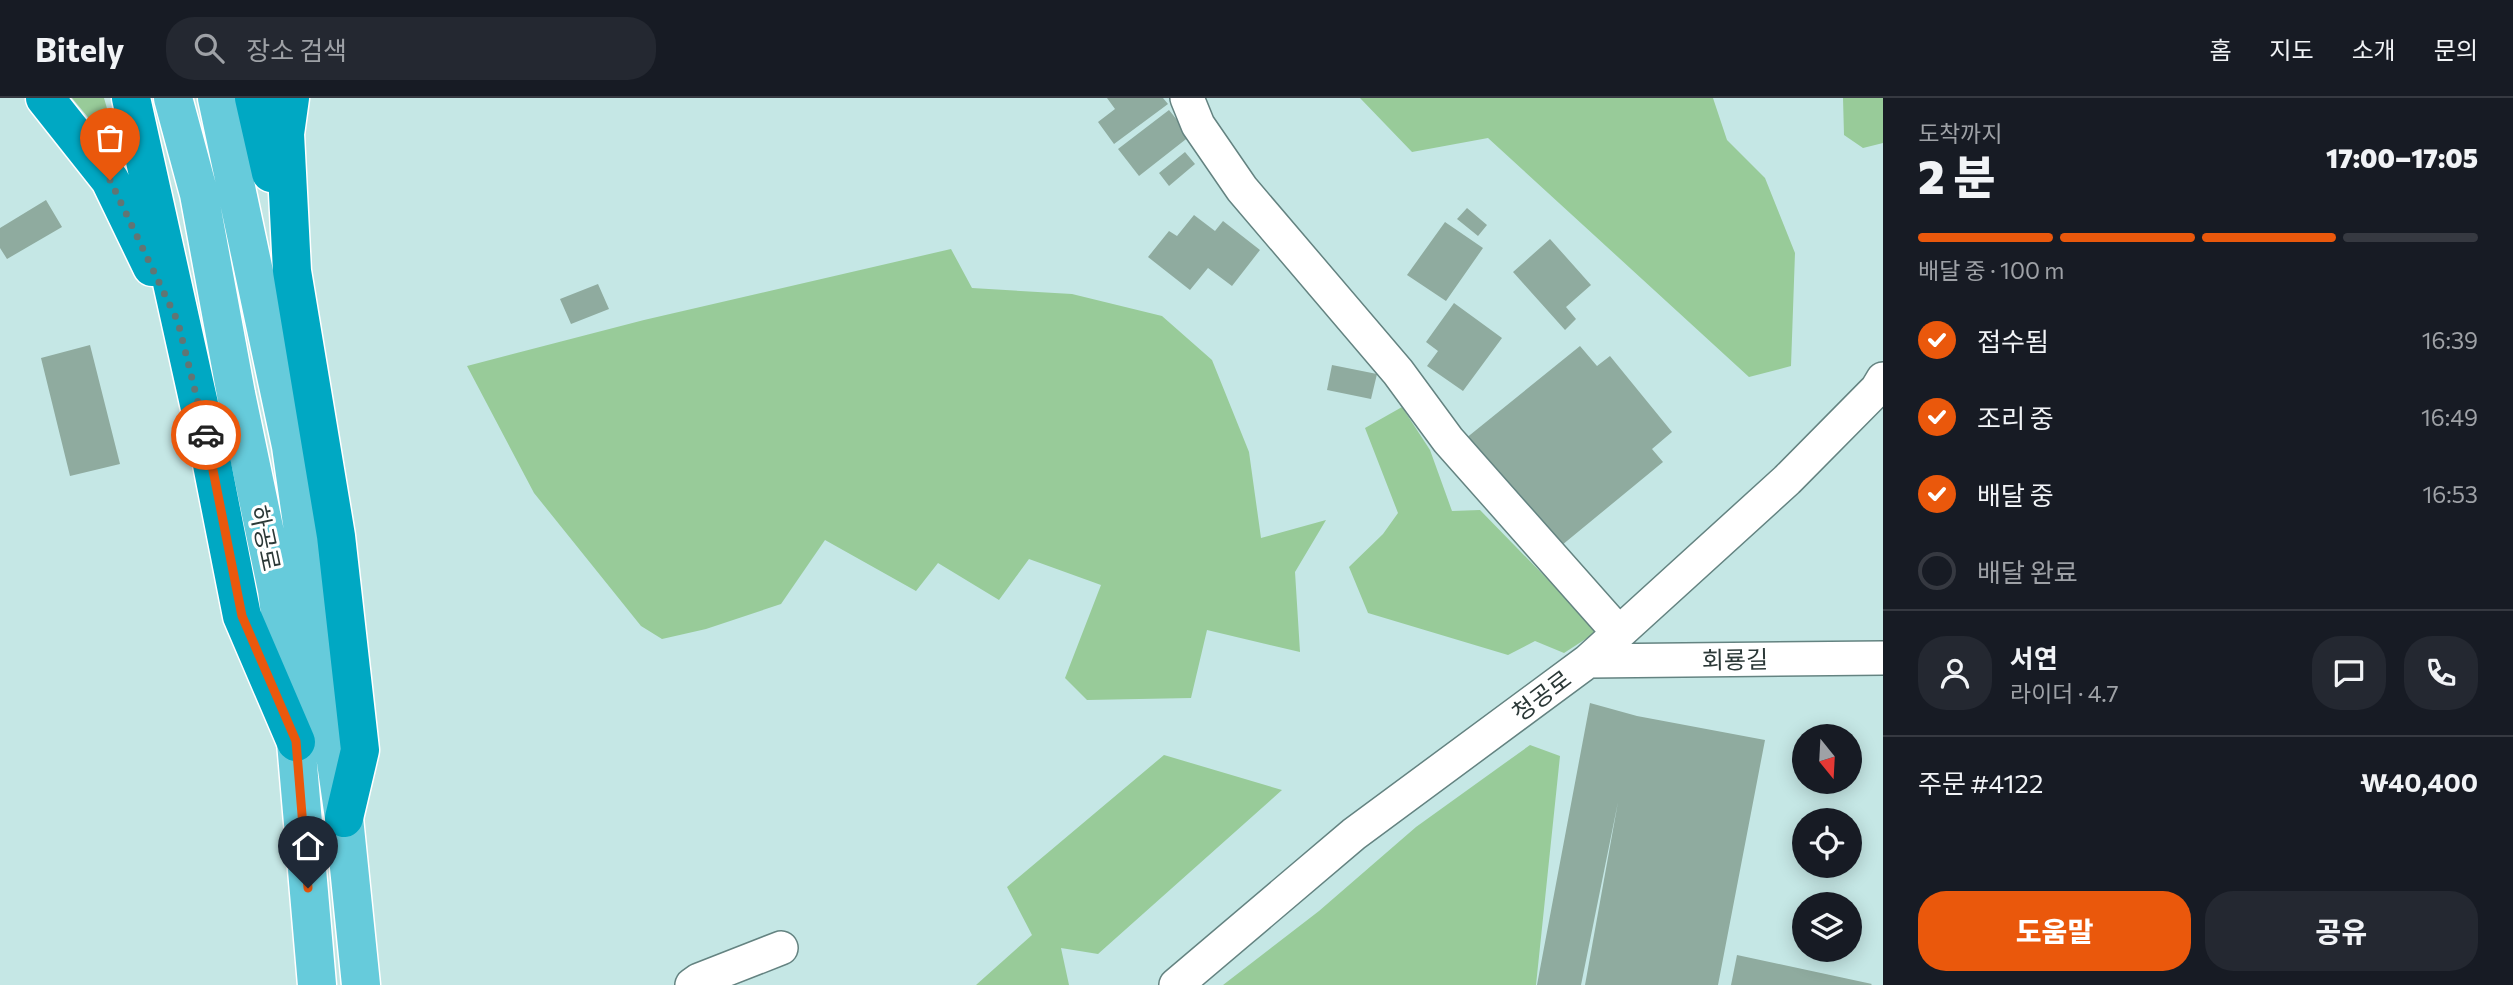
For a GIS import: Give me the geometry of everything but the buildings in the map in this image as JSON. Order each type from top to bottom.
[{"type":"highway","points":[[45,98],[110,180],[178,322]]},
{"type":"highway","points":[[131,98],[178,322],[209,449],[242,616],[296,741]]},
{"type":"highway","points":[[254,98],[292,271],[336,536],[360,750],[344,818]]},
{"type":"highway","points":[[290,98],[285,134],[292,271]]},
{"type":"main road","name":"하공로","points":[[173,98],[199,194],[236,394],[277,590],[296,741],[317,985]]},
{"type":"main road","name":"하공로","points":[[217,98],[291,446],[344,818],[361,985]]},
{"type":"street","points":[[1187,98],[1198,125],[1242,189],[1398,372],[1448,440],[1619,633]]},
{"type":"street","name":"청공로","points":[[1176,985],[1354,834],[1588,661],[1787,480],[1877,389],[1883,379]]},
{"type":"street","name":"회룡길","points":[[1588,661],[1883,658]]},
{"type":"street","points":[[692,985],[781,948]]},
{"type":"green space","points":[[72,98],[104,98],[121,157]]},
{"type":"green space","points":[[1360,98],[1713,98],[1727,140],[1765,178],[1795,253],[1791,366],[1749,377],[1488,138],[1412,152]]},
{"type":"green space","points":[[1843,98],[1883,98],[1883,143],[1863,148],[1844,135]]},
{"type":"green space","points":[[951,249],[972,288],[1072,294],[1162,316],[1212,360],[1249,452],[1261,538],[1326,520],[1295,572],[1300,652],[1207,630],[1191,698],[1087,700],[1065,678],[1101,585],[1029,559],[999,600],[938,563],[916,591],[825,540],[781,604],[706,629],[662,639],[641,626],[534,493],[467,366],[644,320]]},
{"type":"green space","points":[[1402,407],[1430,450],[1452,511],[1480,510],[1598,631],[1564,653],[1535,641],[1508,655],[1368,613],[1349,567],[1383,534],[1398,513],[1365,428]]},
{"type":"green space","points":[[1530,745],[1560,756],[1536,985],[1223,985],[1319,911],[1416,827]]},
{"type":"green space","points":[[1164,755],[1282,790],[1098,954],[1061,948],[1069,985],[976,985],[1032,935],[1007,887]]},
{"type":"way so far","points":[[110,180],[178,322],[206,435]]},
{"type":"route","points":[[206,435],[242,616],[296,741],[308,888]]}]
